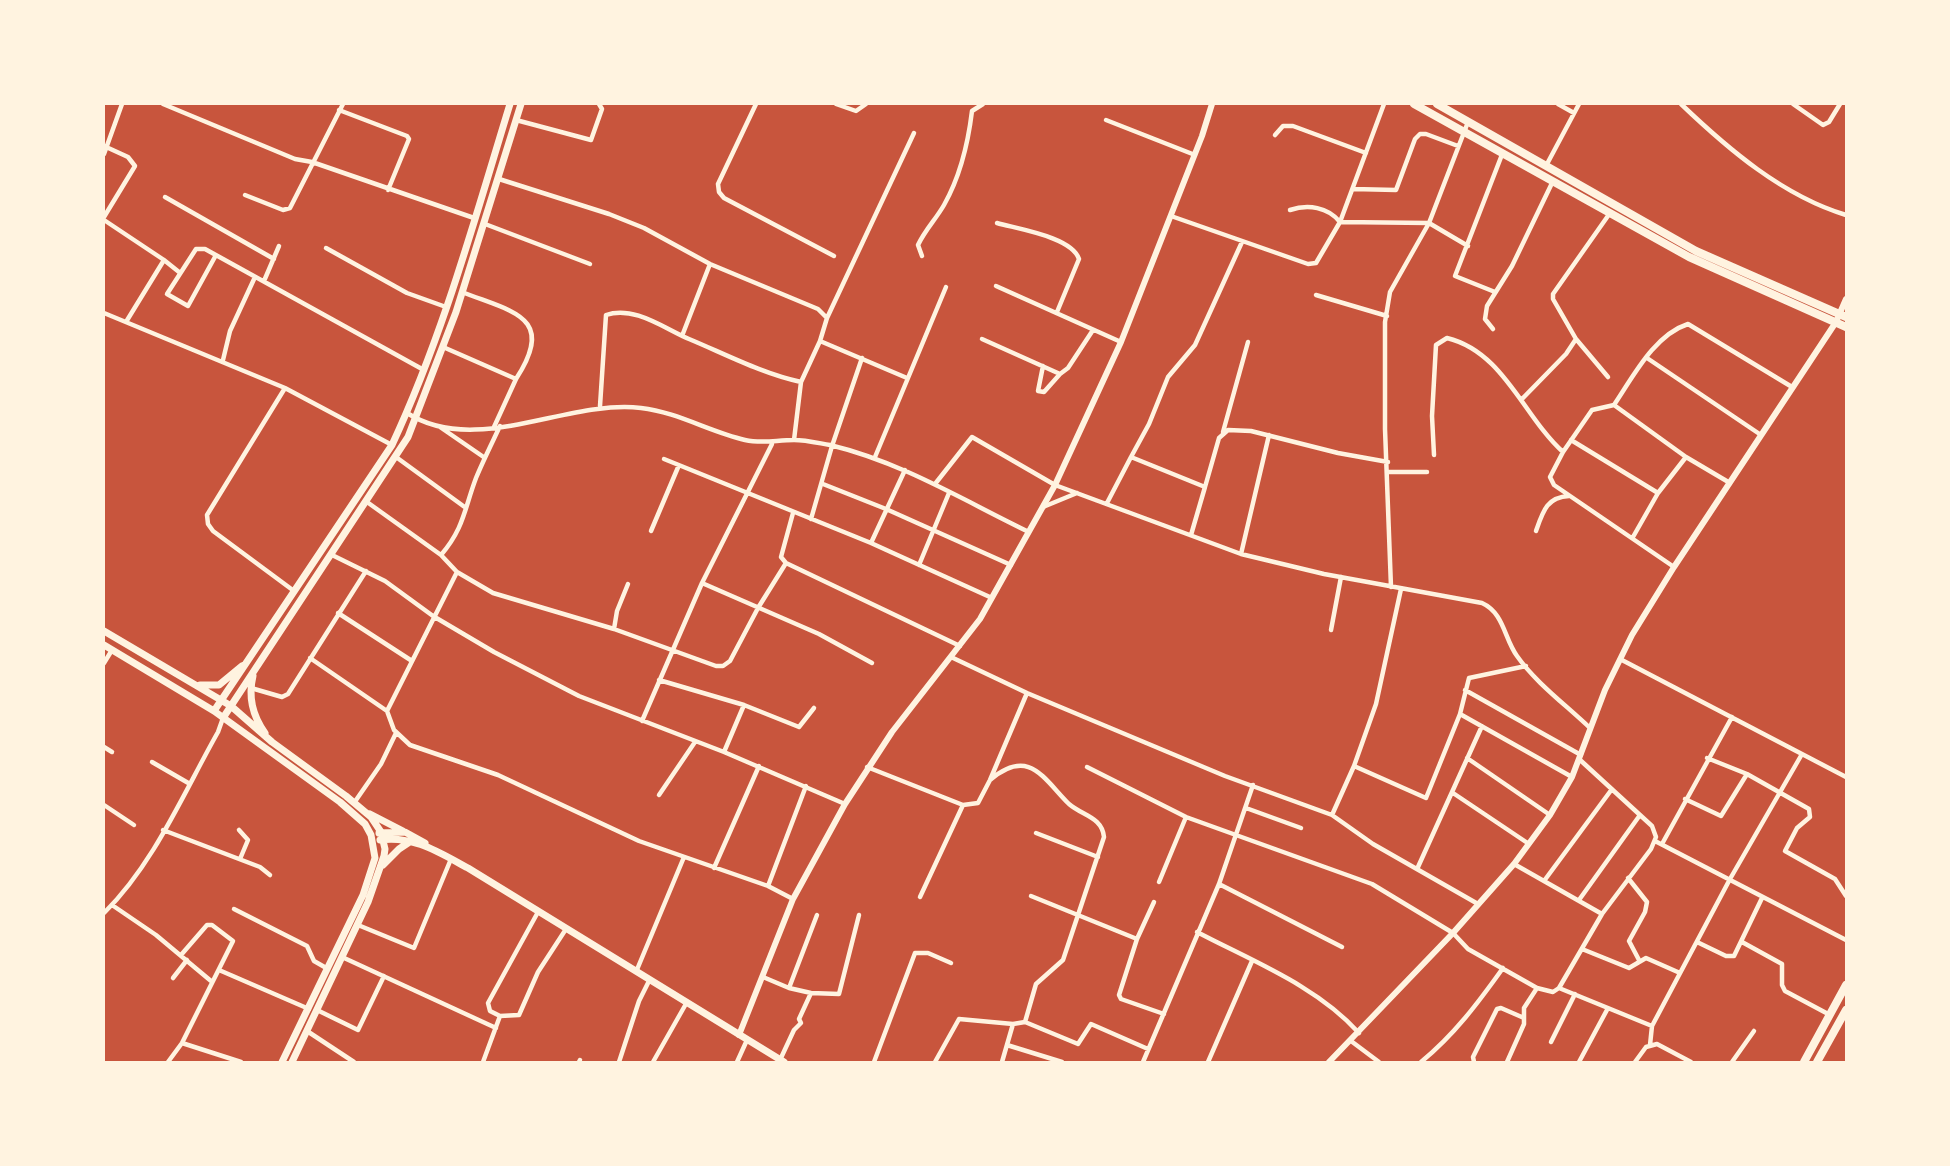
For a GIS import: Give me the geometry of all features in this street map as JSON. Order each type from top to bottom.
[{"type":"main road","points":[[214,711],[392,445],[407,413],[446,307],[510,104]]},
{"type":"main road","points":[[223,718],[255,666],[367,502],[396,457],[416,419],[424,390],[443,347],[485,224],[521,104]]},
{"type":"main road","points":[[1414,104],[1465,129],[1689,257],[1841,318]]},
{"type":"main road","points":[[1437,104],[1696,250],[1841,318],[1846,327]]},
{"type":"main road","points":[[104,631],[223,700],[272,742],[371,817],[383,836],[381,867]]},
{"type":"main road","points":[[104,645],[214,711],[340,802],[365,824],[372,838],[374,865],[358,925],[295,1061]]},
{"type":"main road","points":[[185,679],[200,685],[219,685],[249,661]]},
{"type":"main road","points":[[255,666],[251,688],[254,714],[272,742]]},
{"type":"main road","points":[[360,808],[451,859],[782,1061]]},
{"type":"main road","points":[[372,838],[405,832]]},
{"type":"main road","points":[[383,836],[429,847]]},
{"type":"main road","points":[[282,1062],[381,867],[399,849],[411,841]]},
{"type":"main road","points":[[1804,1062],[1846,985]]},
{"type":"main road","points":[[1817,1062],[1846,1010]]},
{"type":"street","points":[[104,154],[122,104]]},
{"type":"street","points":[[163,104],[286,156],[312,162],[474,218]]},
{"type":"street","points":[[245,195],[283,210],[290,208],[343,104]]},
{"type":"street","points":[[516,120],[591,140],[602,109],[599,104]]},
{"type":"street","points":[[756,104],[718,184],[719,192],[724,198],[834,256]]},
{"type":"street","points":[[836,104],[856,111],[866,104]]},
{"type":"street","points":[[922,256],[918,245],[924,231],[943,206],[963,163],[972,111],[983,104]]},
{"type":"street","points":[[739,1035],[793,899],[845,804],[867,767],[960,646],[992,598],[1055,484],[1122,342],[1195,155],[1212,104]]},
{"type":"street","points":[[1171,216],[1242,242],[1313,264],[1340,222],[1384,104]]},
{"type":"street","points":[[1558,104],[1574,113]]},
{"type":"street","points":[[1547,164],[1579,104]]},
{"type":"street","points":[[1681,104],[1720,141],[1781,185],[1846,215]]},
{"type":"street","points":[[1793,104],[1823,124],[1828,122],[1840,104]]},
{"type":"street","points":[[339,110],[407,136],[409,139],[388,189]]},
{"type":"street","points":[[1106,120],[1195,155]]},
{"type":"street","points":[[1391,587],[1385,429],[1387,316],[1390,292],[1429,223],[1469,121]]},
{"type":"street","points":[[1275,135],[1283,126],[1293,126],[1366,153]]},
{"type":"street","points":[[794,440],[801,382],[820,341],[827,318],[914,133]]},
{"type":"street","points":[[1353,189],[1396,190],[1415,139],[1420,134],[1426,134],[1458,146]]},
{"type":"street","points":[[106,146],[128,157],[135,166],[104,219],[180,272]]},
{"type":"street","points":[[1495,292],[1455,277],[1503,152]]},
{"type":"street","points":[[499,179],[627,221],[710,264],[818,309],[827,318]]},
{"type":"street","points":[[1492,329],[1485,319],[1485,314],[1495,292],[1512,266],[1553,181]]},
{"type":"street","points":[[165,197],[274,259]]},
{"type":"street","points":[[1290,210],[1300,207],[1321,209],[1335,216],[1340,222],[1429,223],[1468,246]]},
{"type":"street","points":[[1608,377],[1576,339],[1552,294],[1610,212]]},
{"type":"street","points":[[997,223],[1068,243],[1077,252],[1079,259],[1057,312]]},
{"type":"street","points":[[485,224],[590,264]]},
{"type":"street","points":[[1107,503],[1149,423],[1168,377],[1189,354],[1201,333],[1242,242]]},
{"type":"street","points":[[264,281],[279,246]]},
{"type":"street","points":[[216,255],[188,306],[166,294],[199,248],[216,255],[264,281],[422,369]]},
{"type":"street","points":[[326,248],[407,293],[446,307]]},
{"type":"street","points":[[126,322],[164,260]]},
{"type":"street","points":[[682,336],[710,264]]},
{"type":"street","points":[[223,360],[231,331],[255,277]]},
{"type":"street","points":[[996,286],[1122,342]]},
{"type":"street","points":[[875,458],[946,287]]},
{"type":"street","points":[[441,555],[456,537],[516,379],[532,350],[531,327],[520,315],[462,292]]},
{"type":"street","points":[[1316,295],[1387,316]]},
{"type":"street","points":[[1329,1062],[1453,933],[1514,864],[1550,815],[1572,777],[1620,659],[1674,567],[1792,387],[1841,318],[1846,299]]},
{"type":"street","points":[[104,313],[223,360],[285,388],[392,445]]},
{"type":"street","points":[[600,406],[606,315],[626,314],[645,318],[739,360],[801,382]]},
{"type":"street","points":[[1674,567],[1633,537],[1569,496],[1550,480],[1570,440],[1592,410],[1614,405],[1647,357],[1674,329],[1688,324],[1792,387]]},
{"type":"street","points":[[1043,366],[1038,391],[1044,392],[1068,368],[1093,330]]},
{"type":"street","points":[[982,339],[1060,374]]},
{"type":"street","points":[[1434,455],[1432,416],[1436,345],[1440,340],[1454,339],[1480,355],[1522,399],[1550,440],[1563,452]]},
{"type":"street","points":[[1522,399],[1566,354],[1576,339]]},
{"type":"street","points":[[820,341],[908,378]]},
{"type":"street","points":[[1191,535],[1248,342]]},
{"type":"street","points":[[443,347],[516,379]]},
{"type":"street","points":[[1647,357],[1761,435]]},
{"type":"street","points":[[812,519],[832,446],[862,358]]},
{"type":"street","points":[[285,388],[207,515],[208,524],[213,531],[294,591]]},
{"type":"street","points":[[1614,405],[1686,457],[1730,483]]},
{"type":"street","points":[[407,413],[416,419],[440,427],[475,429],[581,413],[600,406],[659,411],[729,436],[772,444],[794,440],[832,446],[875,458],[935,484],[1029,532]]},
{"type":"street","points":[[440,427],[485,458]]},
{"type":"street","points":[[1223,432],[1238,429],[1338,453],[1388,462]]},
{"type":"street","points":[[1241,554],[1269,435]]},
{"type":"street","points":[[935,484],[972,437],[1077,494],[1107,503],[1241,554],[1341,577],[1490,606],[1500,618],[1510,645],[1526,666],[1590,728]]},
{"type":"street","points":[[1570,440],[1658,493]]},
{"type":"street","points":[[642,721],[702,583],[772,444]]},
{"type":"street","points":[[396,457],[466,508]]},
{"type":"street","points":[[1131,457],[1205,487]]},
{"type":"street","points":[[1633,537],[1658,493],[1686,457]]},
{"type":"street","points":[[664,459],[871,543],[992,598]]},
{"type":"street","points":[[651,531],[679,465]]},
{"type":"street","points":[[871,543],[905,470]]},
{"type":"street","points":[[1387,472],[1427,471]]},
{"type":"street","points":[[823,484],[886,509],[1011,565]]},
{"type":"street","points":[[919,565],[949,493]]},
{"type":"street","points":[[1042,508],[1077,494]]},
{"type":"street","points":[[1536,531],[1547,504],[1558,496],[1569,496]]},
{"type":"street","points":[[367,502],[441,555],[457,572],[493,593],[614,628],[710,665],[723,666],[730,661],[786,562]]},
{"type":"street","points":[[793,513],[781,557],[786,562],[960,646]]},
{"type":"street","points":[[332,555],[402,592],[433,616],[560,687],[759,766],[845,804]]},
{"type":"street","points":[[251,688],[285,696],[366,572]]},
{"type":"street","points":[[387,711],[457,572]]},
{"type":"street","points":[[1331,630],[1341,577]]},
{"type":"street","points":[[702,583],[819,634],[872,663]]},
{"type":"street","points":[[614,628],[617,611],[628,584]]},
{"type":"street","points":[[1332,815],[1354,766],[1382,684],[1401,589]]},
{"type":"street","points":[[338,613],[412,661]]},
{"type":"street","points":[[104,663],[112,650]]},
{"type":"street","points":[[951,657],[1027,693],[1332,815],[1373,844],[1418,867],[1478,904]]},
{"type":"street","points":[[310,658],[387,711],[396,733],[410,745],[498,775],[639,841],[768,886],[793,899]]},
{"type":"street","points":[[1620,659],[1846,777]]},
{"type":"street","points":[[1354,766],[1426,798],[1460,714],[1472,675],[1526,666]]},
{"type":"street","points":[[659,680],[744,705],[799,727],[814,708]]},
{"type":"street","points":[[1087,766],[1186,817],[1236,837],[1372,884],[1453,933],[1468,949],[1536,988],[1552,992],[1559,988],[1602,914],[1655,841],[1652,826],[1580,757],[1466,690]]},
{"type":"street","points":[[867,767],[963,805],[978,802],[990,780],[1027,693]]},
{"type":"street","points":[[724,752],[744,705]]},
{"type":"street","points":[[1460,714],[1572,777]]},
{"type":"street","points":[[1662,844],[1707,758],[1732,717]]},
{"type":"street","points":[[104,913],[125,889],[163,830],[218,732],[223,718]]},
{"type":"street","points":[[1418,867],[1482,726]]},
{"type":"street","points":[[354,803],[381,764],[396,733]]},
{"type":"street","points":[[659,795],[695,742]]},
{"type":"street","points":[[104,747],[112,752]]},
{"type":"street","points":[[1650,1045],[1652,1026],[1730,879],[1802,754]]},
{"type":"street","points":[[1467,758],[1550,815]]},
{"type":"street","points":[[1707,758],[1747,774],[1809,809],[1810,817],[1797,828],[1785,851],[1835,879],[1846,896]]},
{"type":"street","points":[[152,762],[190,784]]},
{"type":"street","points":[[714,868],[759,766]]},
{"type":"street","points":[[990,780],[1006,767],[1018,766],[1044,775],[1071,805],[1099,822],[1103,829],[1104,837],[1098,857],[1063,960],[1036,984],[1025,1022]]},
{"type":"street","points":[[1685,799],[1721,816],[1747,774]]},
{"type":"street","points":[[1143,1062],[1219,884],[1253,785]]},
{"type":"street","points":[[768,886],[806,786]]},
{"type":"street","points":[[1544,881],[1612,789]]},
{"type":"street","points":[[1453,793],[1529,844]]},
{"type":"street","points":[[104,805],[134,825]]},
{"type":"street","points":[[920,897],[963,805]]},
{"type":"street","points":[[1246,808],[1301,828]]},
{"type":"street","points":[[1579,900],[1640,815]]},
{"type":"street","points":[[1159,882],[1186,817]]},
{"type":"street","points":[[163,830],[261,867],[270,875]]},
{"type":"street","points":[[239,830],[248,840],[240,859]]},
{"type":"street","points":[[1036,833],[1098,857]]},
{"type":"street","points":[[1655,841],[1846,940]]},
{"type":"street","points":[[636,972],[684,857]]},
{"type":"street","points":[[358,925],[414,948],[451,859]]},
{"type":"street","points":[[1514,864],[1602,914]]},
{"type":"street","points":[[1628,878],[1647,902],[1637,930],[1629,941],[1639,960]]},
{"type":"street","points":[[1219,884],[1342,947]]},
{"type":"street","points":[[1030,896],[1137,939]]},
{"type":"street","points":[[1697,942],[1730,957],[1736,954],[1762,898]]},
{"type":"street","points":[[1154,902],[1137,939],[1119,997],[1164,1014]]},
{"type":"street","points":[[112,905],[181,955],[211,981]]},
{"type":"street","points":[[234,909],[307,946],[314,962],[328,969]]},
{"type":"street","points":[[538,912],[488,1004],[490,1011],[500,1016],[519,1015],[538,972],[566,929]]},
{"type":"street","points":[[789,988],[817,915]]},
{"type":"street","points":[[763,977],[789,988],[811,993],[841,993],[859,915]]},
{"type":"street","points":[[168,1062],[182,1043],[233,941],[210,925],[206,926],[181,955]]},
{"type":"street","points":[[1197,932],[1332,1006],[1359,1033]]},
{"type":"street","points":[[1742,942],[1782,964],[1785,991],[1830,1015]]},
{"type":"street","points":[[1582,949],[1629,968],[1633,968],[1639,960],[1649,958],[1680,973]]},
{"type":"street","points":[[874,1062],[915,953],[928,953],[951,963]]},
{"type":"street","points":[[342,957],[496,1028]]},
{"type":"street","points":[[173,978],[187,960]]},
{"type":"street","points":[[1208,1062],[1252,961]]},
{"type":"street","points":[[1421,1062],[1442,1046],[1473,1010],[1503,968]]},
{"type":"street","points":[[219,970],[309,1010]]},
{"type":"street","points":[[317,1010],[358,1030],[384,976]]},
{"type":"street","points":[[619,1062],[639,1001],[649,981]]},
{"type":"street","points":[[1508,1062],[1524,1018],[1524,1008],[1536,988]]},
{"type":"street","points":[[1559,988],[1652,1026]]},
{"type":"street","points":[[782,1061],[794,1030],[801,1023],[799,1019],[811,993]]},
{"type":"street","points":[[1551,1042],[1575,994]]},
{"type":"street","points":[[653,1062],[687,1002]]},
{"type":"street","points":[[1474,1062],[1473,1057],[1497,1009],[1501,1008],[1524,1018]]},
{"type":"street","points":[[1579,1062],[1608,1008]]},
{"type":"street","points":[[483,1062],[500,1016]]},
{"type":"street","points":[[936,1062],[959,1019],[1013,1024],[1025,1022],[1078,1044],[1091,1024],[1148,1049]]},
{"type":"street","points":[[1002,1062],[1013,1024]]},
{"type":"street","points":[[307,1031],[354,1062]]},
{"type":"street","points":[[1732,1062],[1754,1031]]},
{"type":"street","points":[[737,1062],[747,1040]]},
{"type":"street","points":[[1351,1041],[1379,1062]]},
{"type":"street","points":[[182,1043],[241,1062]]},
{"type":"street","points":[[1635,1062],[1642,1050],[1650,1045],[1660,1044],[1691,1062]]},
{"type":"street","points":[[1007,1045],[1062,1062]]},
{"type":"street","points":[[1679,1062],[1682,1056]]}]
